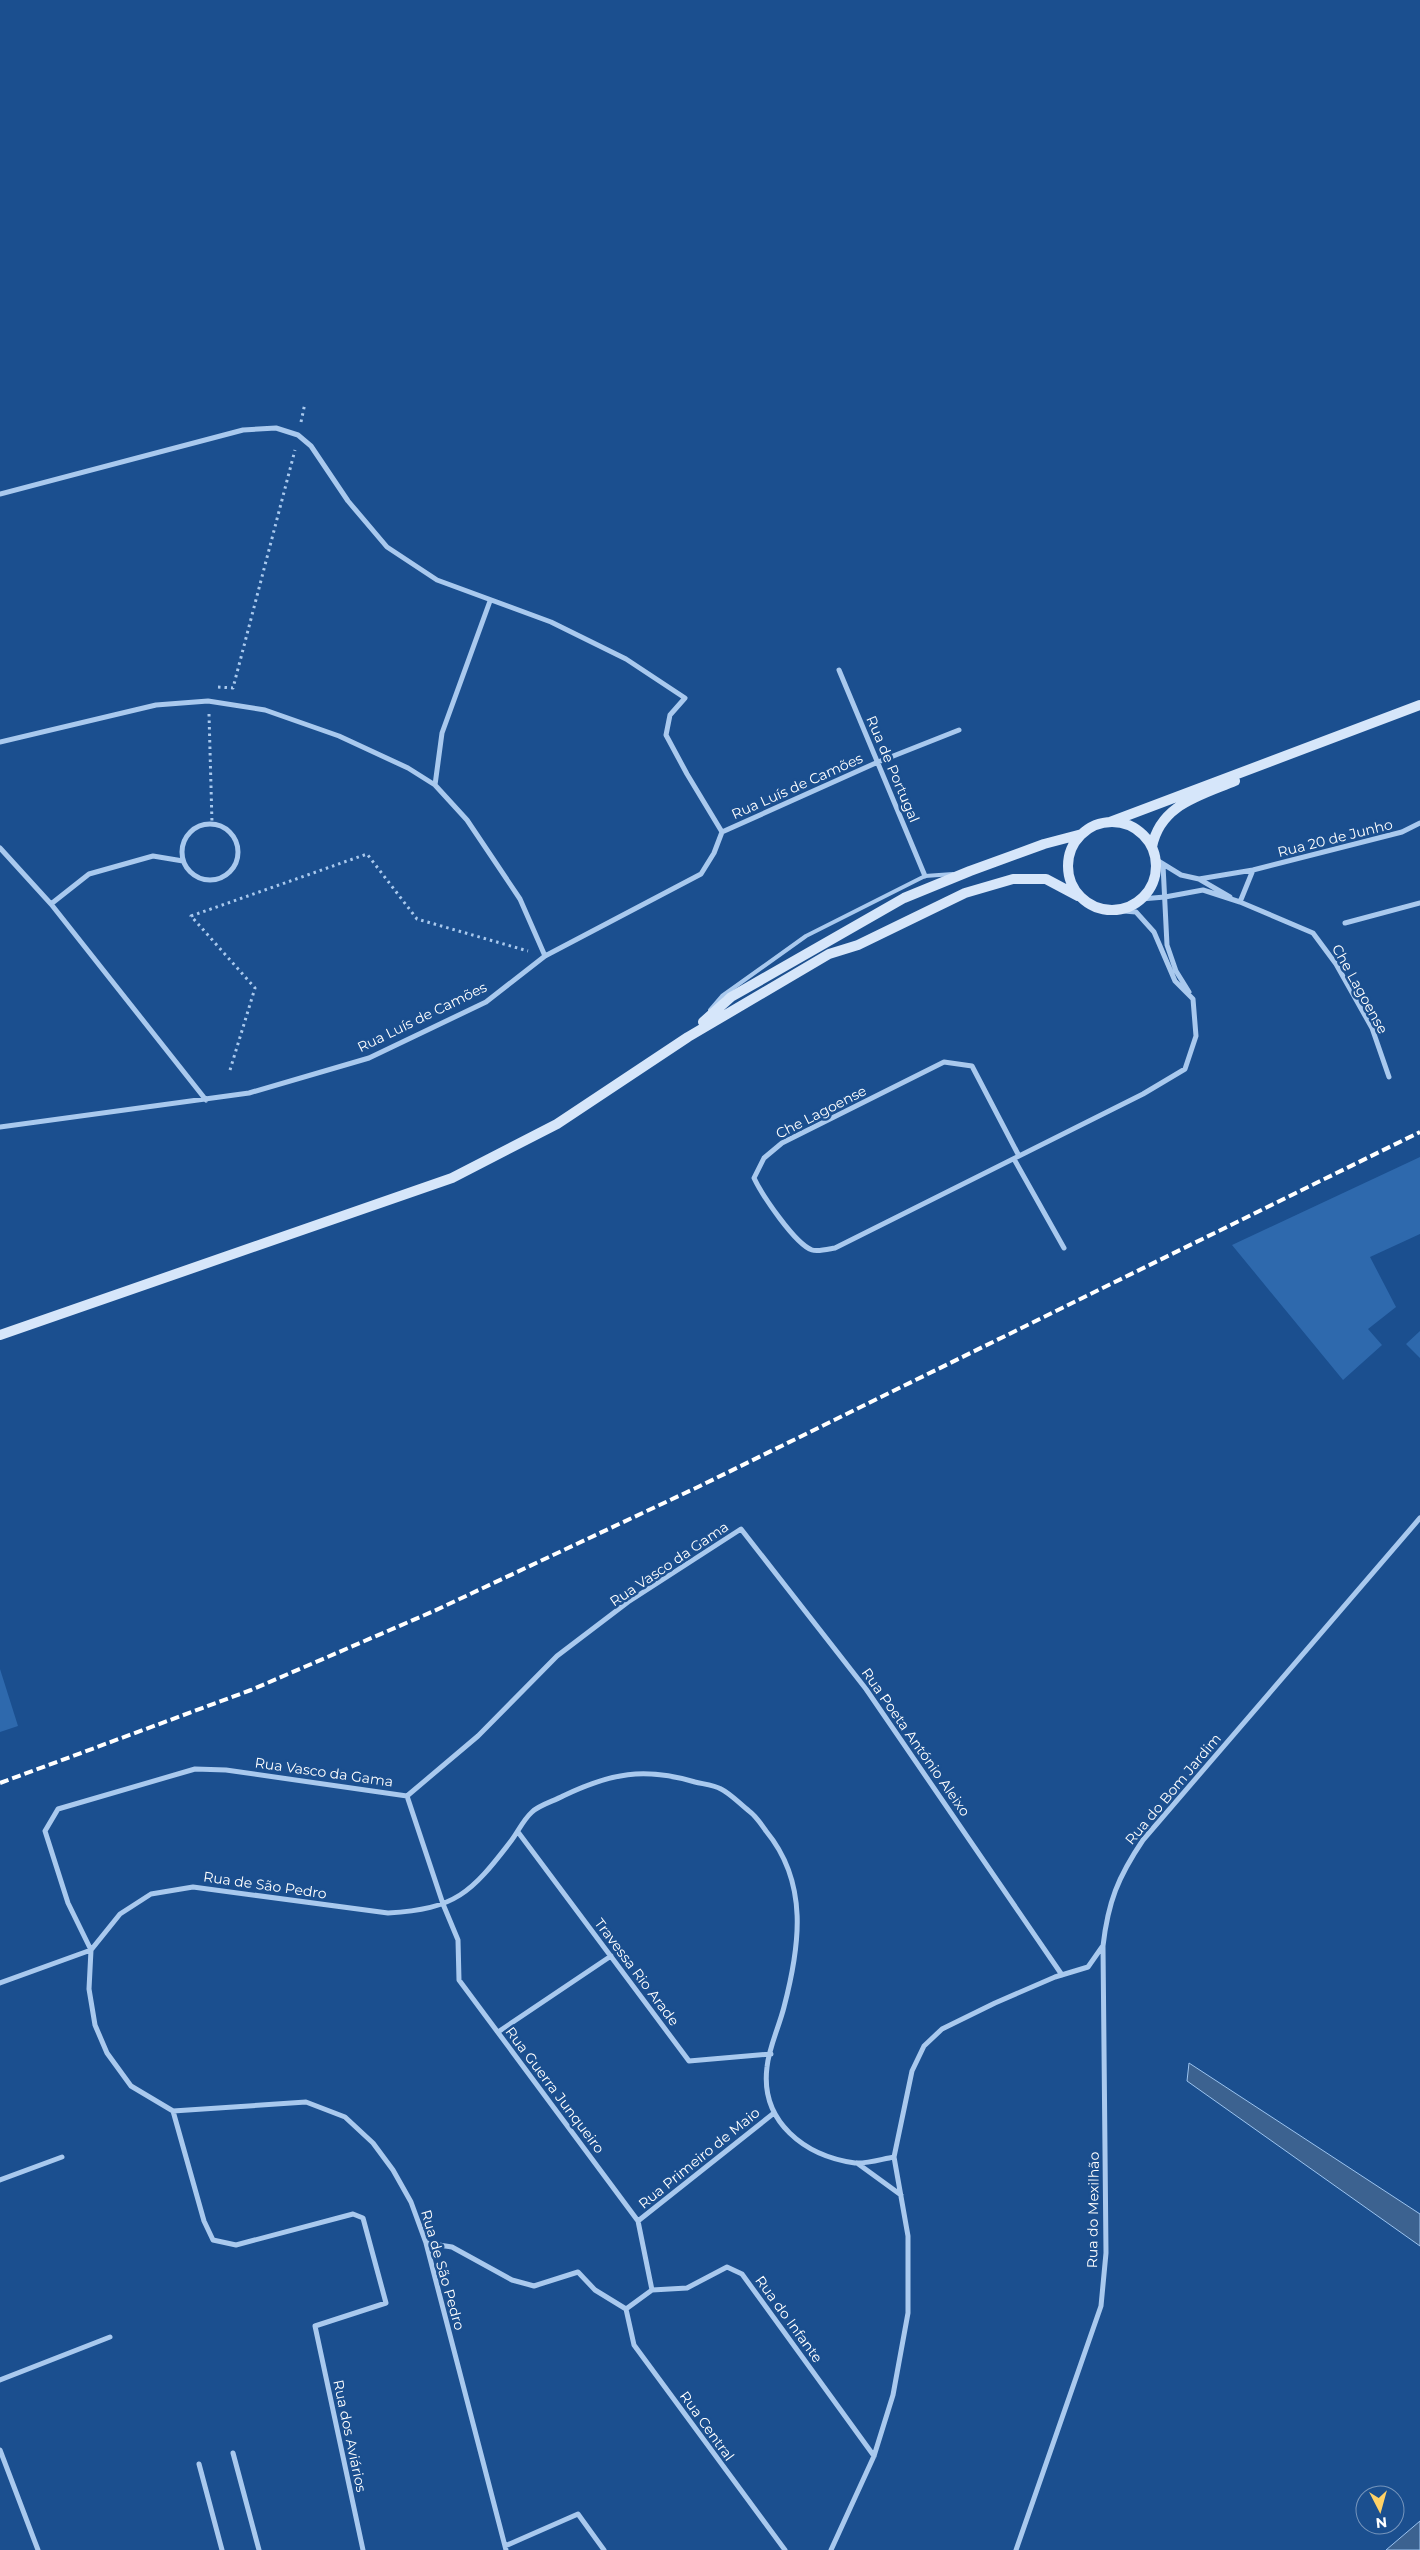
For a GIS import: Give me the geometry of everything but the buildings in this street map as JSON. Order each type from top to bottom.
[{"type":"main road","points":[[1110,822],[1420,705]]},
{"type":"main road","points":[[1152,847],[1155,832],[1167,815],[1192,799],[1346,734]]},
{"type":"main road","points":[[0,1335],[452,1178],[556,1124],[688,1036],[829,954],[858,945],[965,893],[1013,880],[1046,878],[1097,908],[1112,910],[1124,908],[1141,899],[1151,886],[1159,862],[1152,847],[1135,828],[1119,822],[1110,822],[1102,823],[1082,834],[1044,844],[970,871],[904,898],[731,997],[688,1036]]},
{"type":"main road","points":[[1078,896],[1069,879],[1067,861],[1074,843],[1082,834]]},
{"type":"street","points":[[0,494],[243,430],[276,428],[298,435],[311,446],[348,501],[387,548],[437,580],[490,601],[552,622],[626,659],[685,698],[670,715],[666,735],[686,774],[722,832]]},
{"type":"street","points":[[435,785],[442,733],[490,601]]},
{"type":"street","name":"Rua de Portugal","points":[[839,670],[925,876]]},
{"type":"street","points":[[0,742],[156,705],[208,700],[265,710],[339,736],[408,768],[435,785],[466,820],[520,898],[545,956]]},
{"type":"street","name":"Rua Luís de Camões","points":[[0,1127],[249,1093],[369,1058],[486,1002],[545,956],[701,874],[714,854],[722,832],[878,762],[959,730]]},
{"type":"street","name":"Rua 20 de Junho","points":[[1199,879],[1253,870],[1402,832],[1420,823]]},
{"type":"street","points":[[212,824],[229,830],[235,838],[238,856],[235,865],[221,878],[203,879],[187,869],[181,851],[188,834],[194,828],[212,824]]},
{"type":"street","points":[[0,848],[51,904],[206,1100]]},
{"type":"street","points":[[51,904],[89,874],[153,856],[183,861]]},
{"type":"street","points":[[1159,862],[1181,875],[1199,879],[1240,902]]},
{"type":"street","points":[[1159,862],[1165,897],[1167,945],[1176,971],[1193,998]]},
{"type":"street","points":[[1240,902],[1253,870]]},
{"type":"street","points":[[1141,899],[1203,890],[1240,902]]},
{"type":"street","name":"Che Lagoense","points":[[1240,902],[1313,933],[1336,964],[1372,1028],[1389,1077]]},
{"type":"street","points":[[1345,923],[1420,903]]},
{"type":"street","points":[[1112,910],[1136,912],[1154,932],[1175,981],[1193,998]]},
{"type":"street","name":"Che Lagoense","points":[[1064,1248],[1017,1158],[972,1066],[944,1062],[782,1143],[764,1158],[754,1178],[763,1195],[800,1242],[813,1250],[835,1248],[1017,1158],[1143,1094],[1185,1068],[1196,1036],[1193,998]]},
{"type":"street","name":"Rua do Bom Jardim","points":[[1103,1946],[1106,1915],[1122,1870],[1143,1840],[1420,1518]]},
{"type":"street","name":"Rua Vasco da Gama","points":[[91,1950],[68,1903],[45,1831],[58,1809],[194,1769],[226,1770],[407,1796],[478,1736],[556,1656],[628,1602],[741,1529]]},
{"type":"street","name":"Rua Poeta António Aleixo","points":[[741,1529],[866,1689],[1062,1974]]},
{"type":"street","name":"Rua de São Pedro","points":[[91,1950],[120,1914],[151,1894],[193,1887],[388,1912],[419,1911],[443,1904],[470,1890],[518,1832],[532,1811],[606,1778],[646,1772],[683,1778],[720,1789],[752,1812],[782,1850],[796,1894],[798,1932],[794,1967],[767,2067],[768,2094],[776,2119],[801,2144],[829,2156],[857,2163],[894,2157]]},
{"type":"street","name":"Rua Guerra Junqueiro","points":[[407,1796],[443,1904],[458,1940],[460,1980],[638,2222],[652,2290]]},
{"type":"street","name":"Travessa Rio Arade","points":[[518,1832],[690,2061],[771,2054]]},
{"type":"street","points":[[830,2550],[874,2456],[893,2395],[908,2313],[908,2236],[894,2157],[912,2071],[924,2046],[942,2029],[995,2003],[1062,1974],[1088,1967],[1103,1946]]},
{"type":"street","name":"Rua do Mexilhão","points":[[1016,2550],[1100,2306],[1106,2253],[1103,1946]]},
{"type":"street","points":[[0,1983],[91,1950],[89,1989],[95,2025],[107,2053],[131,2086],[173,2111]]},
{"type":"street","points":[[498,2032],[611,1956]]},
{"type":"street","name":"Rua de São Pedro","points":[[173,2111],[306,2102],[345,2117],[373,2143],[393,2170],[411,2202],[426,2243],[506,2548]]},
{"type":"street","name":"Rua dos Aviários","points":[[173,2111],[204,2221],[213,2240],[236,2245],[353,2214],[363,2218],[386,2303],[315,2326],[363,2550]]},
{"type":"street","name":"Rua Primeiro de Maio","points":[[638,2222],[774,2113]]},
{"type":"street","points":[[0,2180],[62,2156]]},
{"type":"street","points":[[857,2163],[901,2195]]},
{"type":"street","points":[[426,2243],[452,2247],[512,2280],[534,2286],[578,2272],[594,2290],[626,2309],[652,2290]]},
{"type":"street","name":"Rua do Infante","points":[[652,2290],[687,2288],[727,2267],[742,2274],[874,2456]]},
{"type":"street","name":"Rua Central","points":[[626,2309],[634,2345],[784,2550]]},
{"type":"street","points":[[0,2380],[110,2337]]},
{"type":"street","points":[[0,2450],[38,2550]]},
{"type":"street","points":[[232,2453],[259,2550]]},
{"type":"street","points":[[199,2464],[222,2550]]},
{"type":"street","points":[[506,2548],[578,2514],[604,2550]]},
{"type":"lane","points":[[688,1036],[722,996],[806,936],[925,876],[970,871]]},
{"type":"path","points":[[212,824],[208,700],[210,686],[233,688],[305,403]]},
{"type":"path","points":[[230,1070],[255,988],[191,916],[200,912],[367,854],[417,919],[545,956]]},
{"type":"shaded area","points":[[1420,1157],[1420,1234],[1370,1257],[1396,1307],[1368,1329],[1382,1345],[1343,1380],[1232,1245]]},
{"type":"shaded area","points":[[1420,1331],[1420,1358],[1406,1344]]},
{"type":"shaded area","points":[[0,1669],[18,1726],[0,1732]]},
{"type":"shaded area","points":[[1189,2063],[1420,2214],[1420,2246],[1187,2081]]},
{"type":"shaded area","points":[[1420,2521],[1420,2550],[1386,2550],[1405,2535]]},
{"type":"railway","points":[[0,1783],[251,1690],[434,1611],[700,1486],[1420,1132]]}]
